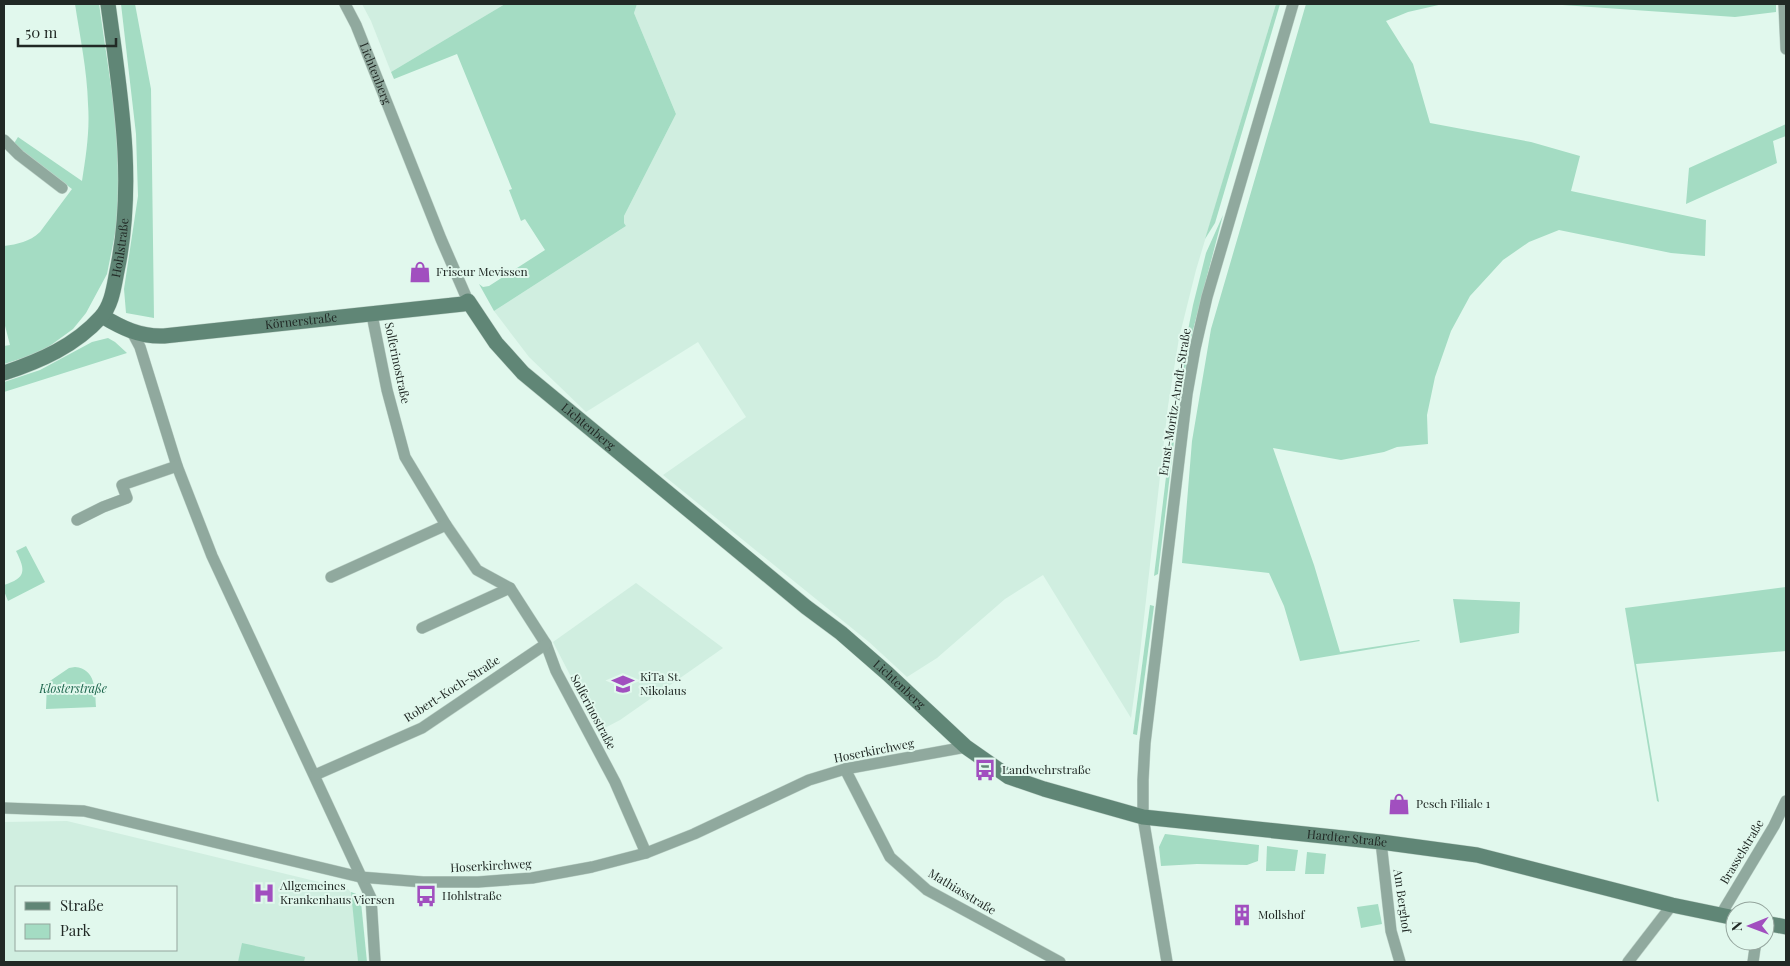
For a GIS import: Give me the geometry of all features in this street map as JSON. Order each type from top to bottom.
[{"type":"main road","name":"Hohlstraße","points":[[102,316],[112,296],[122,250],[126,194],[123,110],[108,4]]},
{"type":"main road","name":"Körnerstraße","points":[[132,332],[148,336],[164,336],[372,315],[463,304],[468,301]]},
{"type":"main road","name":"Lichtenberg","points":[[468,301],[496,343],[523,374],[798,601],[841,633],[966,747]]},
{"type":"main road","points":[[4,372],[52,355],[68,346],[102,316],[132,332]]},
{"type":"main road","name":"Hardter Straße","points":[[966,747],[1009,777],[1143,817],[1381,842],[1477,855],[1672,906],[1725,916]]},
{"type":"street","name":"Lichtenberg","points":[[345,4],[356,25],[440,240],[468,301]]},
{"type":"street","name":"Ernst-Moritz-Arndt-Straße","points":[[1143,817],[1145,743],[1180,451],[1195,349],[1223,239],[1294,4]]},
{"type":"street","points":[[1784,4],[1786,49]]},
{"type":"street","points":[[4,140],[19,155],[62,188]]},
{"type":"street","name":"Solferinostraße","points":[[372,315],[387,390],[405,456],[446,524],[477,570],[510,588],[546,644],[556,671],[615,782],[646,853]]},
{"type":"street","points":[[132,332],[140,347],[178,466],[212,556],[371,898],[375,962]]},
{"type":"street","points":[[78,520],[127,498],[122,485],[178,466]]},
{"type":"street","points":[[331,577],[446,524]]},
{"type":"street","points":[[422,628],[510,588]]},
{"type":"street","name":"Robert-Koch-Straße","points":[[315,775],[422,728],[546,644]]},
{"type":"street","name":"Hoserkirchweg","points":[[4,808],[84,811],[360,877],[436,883],[478,882],[532,878],[592,867],[646,853],[694,834],[809,780],[845,769],[966,747]]},
{"type":"street","name":"Mathiasstraße","points":[[845,769],[890,857],[927,890],[1060,962]]},
{"type":"street","name":"Brasselstraße","points":[[1736,901],[1786,801]]},
{"type":"street","points":[[1143,817],[1167,962]]},
{"type":"street","name":"Am Berghof","points":[[1381,842],[1391,931],[1400,962]]},
{"type":"street","points":[[1628,962],[1672,906]]},
{"type":"shaded area","points":[[362,4],[505,4],[391,72],[371,21]]},
{"type":"shaded area","points":[[637,4],[1276,4],[1196,270],[1179,338],[1168,406],[1131,718],[1043,575],[1005,599],[937,658],[907,677],[869,642],[663,475],[746,417],[698,342],[586,412],[529,357],[494,311],[626,226],[624,216],[676,114],[634,13]]},
{"type":"shaded area","name":"KiTa St. Nikolaus","points":[[636,583],[723,648],[620,720],[599,731],[553,642]]},
{"type":"shaded area","name":"Allgemeines Krankenhaus Viersen","points":[[67,821],[348,889],[353,895],[358,962],[4,962],[4,822]]},
{"type":"green space","points":[[75,4],[99,4],[117,127],[119,214],[107,274],[86,313],[73,329],[47,348],[36,354],[4,364],[4,346],[10,345],[4,322],[4,246],[23,242],[40,232],[72,189],[13,145],[18,137],[82,181],[87,143],[88,114],[85,66]]},
{"type":"green space","points":[[121,4],[135,4],[151,89],[154,318],[126,313],[124,289],[138,196],[136,134]]},
{"type":"green space","points":[[505,4],[637,4],[634,13],[676,114],[624,216],[626,226],[494,311],[479,284],[483,287],[489,286],[545,250],[525,219],[521,221],[509,190],[512,189],[457,54],[394,79],[391,72]]},
{"type":"green space","points":[[1276,4],[1280,4],[1215,223],[1205,239]]},
{"type":"green space","points":[[1306,4],[1443,4],[1408,12],[1386,21],[1413,64],[1430,123],[1531,142],[1580,156],[1571,191],[1706,220],[1705,256],[1671,253],[1559,230],[1529,242],[1503,260],[1470,296],[1451,331],[1435,377],[1427,415],[1428,444],[1397,447],[1384,452],[1341,460],[1273,448],[1314,565],[1340,652],[1420,641],[1300,661],[1284,606],[1269,573],[1182,563],[1192,441],[1211,329]]},
{"type":"green space","points":[[1548,4],[1776,4],[1776,12],[1735,17]]},
{"type":"green space","points":[[1786,124],[1786,136],[1773,141],[1777,163],[1686,204],[1689,168]]},
{"type":"green space","points":[[1223,215],[1191,338],[1182,386],[1176,391],[1193,305],[1206,253]]},
{"type":"green space","points":[[108,338],[127,353],[4,392],[4,382],[40,370],[92,342]]},
{"type":"green space","points":[[1174,411],[1177,416],[1158,574],[1154,576]]},
{"type":"green space","points":[[26,546],[45,582],[8,601],[4,585],[17,580],[22,573],[16,551]]},
{"type":"green space","points":[[1786,587],[1786,651],[1636,664],[1659,802],[1657,801],[1625,608]]},
{"type":"green space","points":[[1453,599],[1520,602],[1519,633],[1460,643]]},
{"type":"green space","points":[[1150,605],[1154,606],[1137,735],[1133,734]]},
{"type":"green space","name":"Klosterstraße","points":[[69,668],[82,669],[91,676],[96,707],[46,709],[47,683]]},
{"type":"green space","points":[[1165,834],[1259,845],[1258,861],[1247,865],[1197,864],[1161,866],[1159,847]]},
{"type":"green space","points":[[1267,846],[1298,850],[1295,871],[1266,871]]},
{"type":"green space","points":[[1307,852],[1326,854],[1324,874],[1305,874]]},
{"type":"green space","points":[[351,892],[359,895],[361,902],[367,962],[358,962]]},
{"type":"green space","points":[[1378,904],[1382,924],[1361,928],[1357,907]]},
{"type":"green space","points":[[242,943],[305,957],[304,962],[238,962]]},
{"type":"place","name":"Friseur Mevissen","points":[[420,272]]},
{"type":"place","name":"KiTa St. Nikolaus","points":[[623,684]]},
{"type":"place","name":"Landwehrstraße","points":[[985,770]]},
{"type":"place","name":"Pesch Filiale 1","points":[[1399,804]]},
{"type":"place","name":"Allgemeines Krankenhaus Viersen","points":[[264,893]]},
{"type":"place","name":"Hohlstraße","points":[[426,896]]},
{"type":"place","name":"Mollshof","points":[[1242,915]]}]
